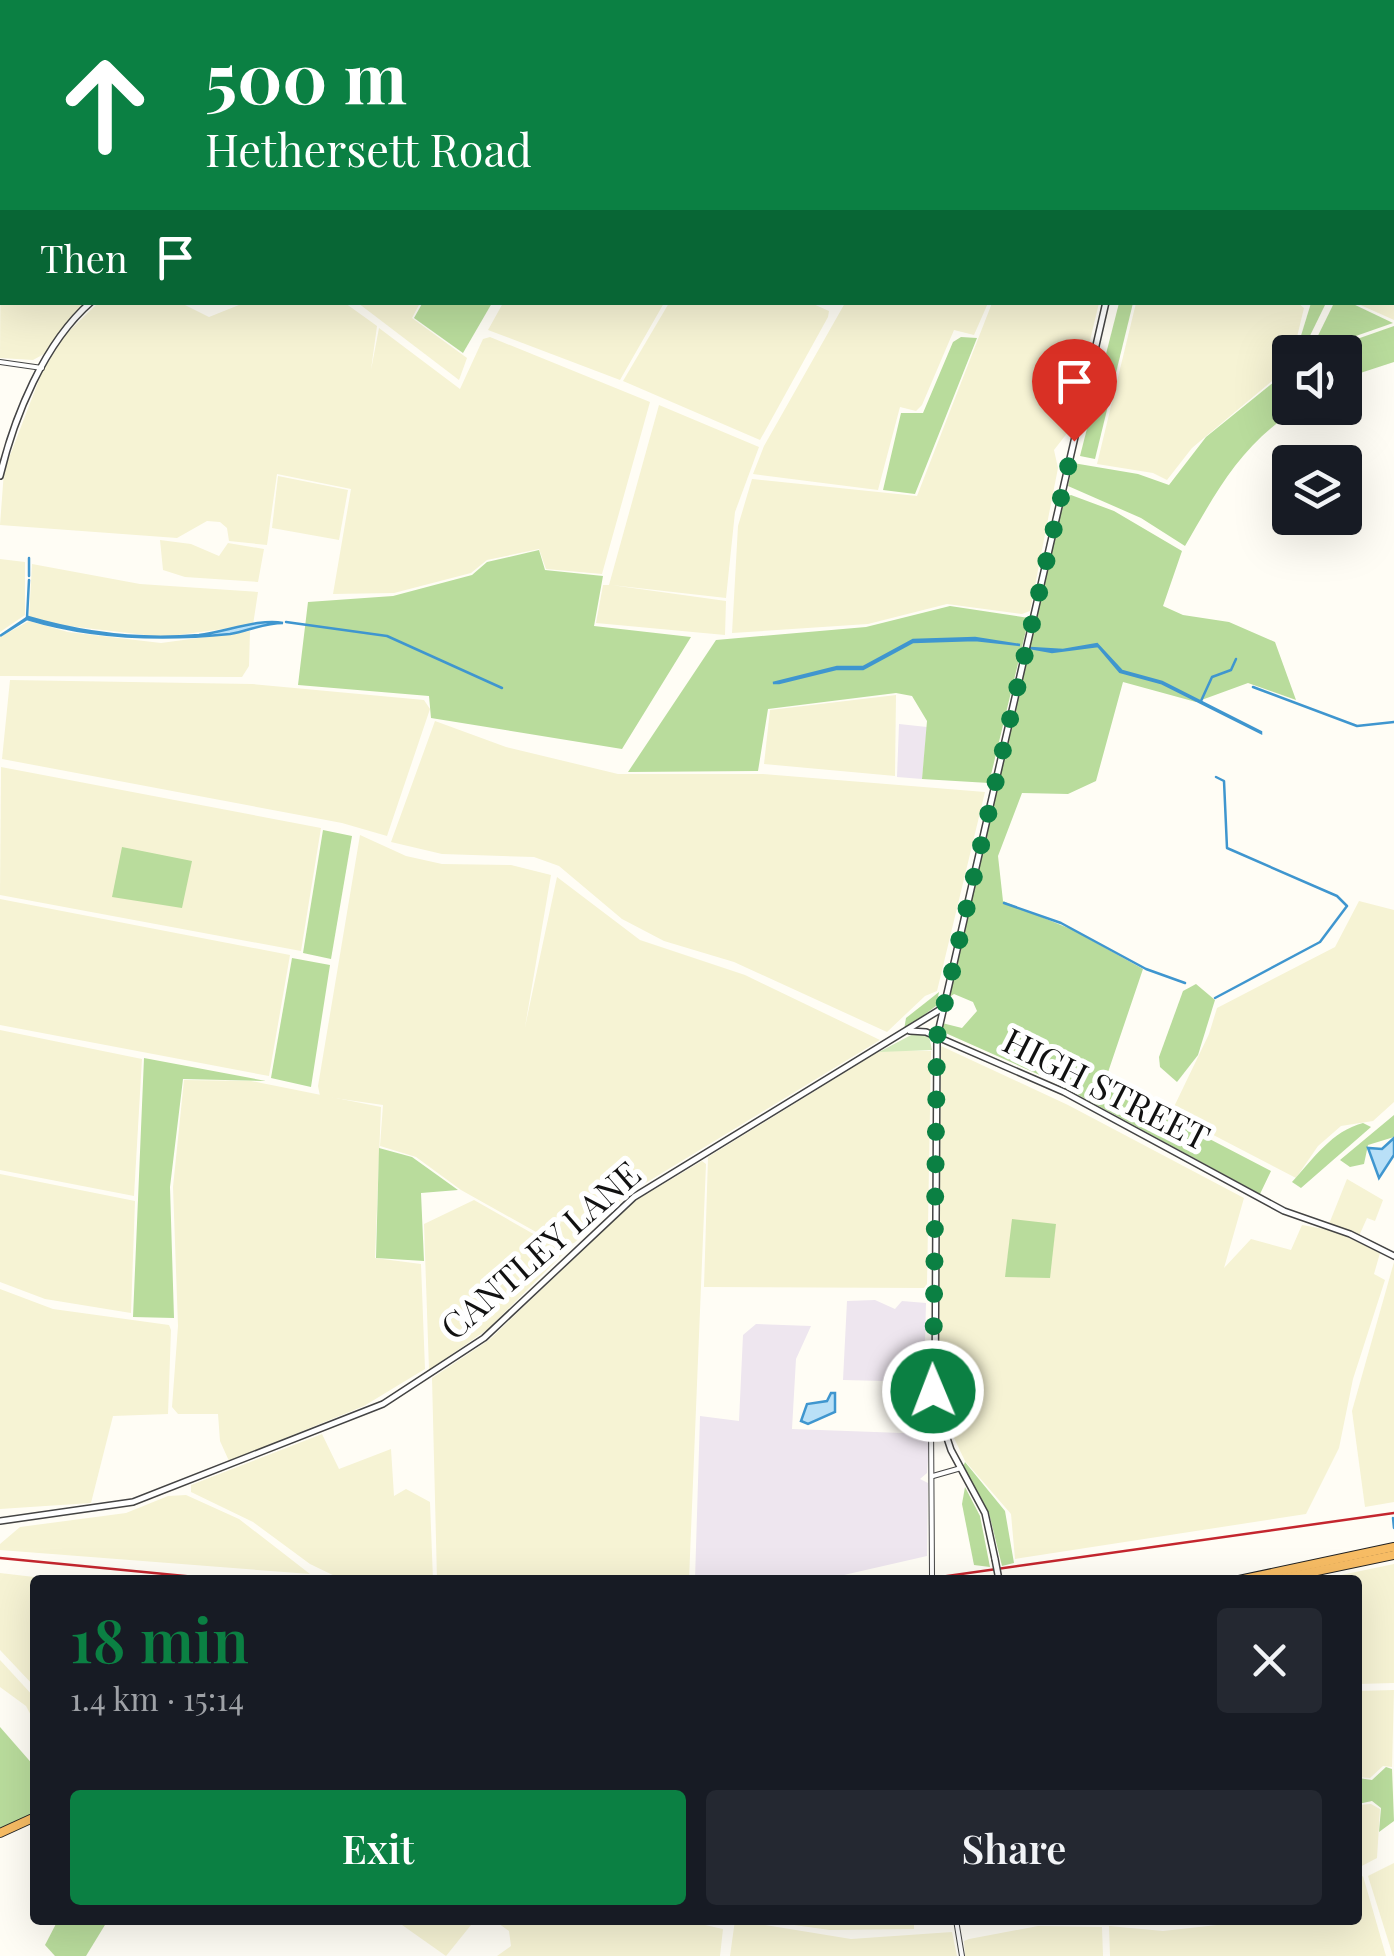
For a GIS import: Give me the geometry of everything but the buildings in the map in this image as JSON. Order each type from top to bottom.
[{"type":"highway","points":[[1262,1575],[1394,1547]]},
{"type":"highway","points":[[1298,1575],[1394,1555]]},
{"type":"highway","points":[[0,1835],[30,1822]]},
{"type":"street","points":[[0,476],[42,368],[61,335],[88,305]]},
{"type":"street","points":[[998,1575],[985,1513],[937,1414],[932,1333],[937,1037],[1105,305]]},
{"type":"street","points":[[0,362],[42,368]]},
{"type":"street","name":"CANTLEY LANE","points":[[0,1522],[113,1507],[354,1418],[439,1369],[505,1320],[634,1197],[942,1009]]},
{"type":"street","points":[[910,1030],[937,1037]]},
{"type":"street","name":"HIGH STREET","points":[[937,1037],[1064,1092],[1305,1221],[1350,1234],[1394,1256]]},
{"type":"street","points":[[932,1575],[931,1419],[937,1414]]},
{"type":"street","points":[[933,1476],[961,1468]]},
{"type":"street","points":[[957,1925],[962,1956]]},
{"type":"shaded area","points":[[0,305],[83,305],[44,354],[33,360],[0,358]]},
{"type":"shaded area","points":[[96,305],[185,305],[209,317],[239,305],[348,305],[377,326],[371,370],[379,328],[460,389],[483,339],[490,337],[650,402],[602,574],[546,569],[539,549],[487,560],[471,573],[394,593],[333,594],[351,489],[277,474],[267,545],[229,541],[227,528],[220,522],[207,521],[177,538],[0,525],[4,471],[42,372],[65,335]]},
{"type":"shaded area","points":[[361,305],[419,305],[412,318],[467,358],[459,380]]},
{"type":"shaded area","points":[[501,305],[663,305],[620,380],[488,330]]},
{"type":"shaded area","points":[[668,305],[816,305],[829,311],[760,440],[623,381]]},
{"type":"shaded area","points":[[844,305],[987,305],[974,335],[954,330],[922,405],[916,411],[900,407],[878,490],[753,474],[764,446]]},
{"type":"shaded area","points":[[991,305],[1099,305],[1068,432],[1054,450],[1058,468],[1030,611],[1022,614],[947,604],[868,624],[732,633],[738,526],[752,479],[917,496]]},
{"type":"shaded area","points":[[1136,305],[1304,308],[1297,335],[1272,335],[1272,381],[1192,448],[1167,480],[1153,473],[1097,464]]},
{"type":"shaded area","points":[[1360,305],[1394,305],[1394,320]]},
{"type":"shaded area","points":[[659,405],[759,447],[735,512],[726,598],[611,585],[726,601],[725,635],[596,623],[603,585],[609,585]]},
{"type":"shaded area","points":[[278,476],[348,490],[339,540],[272,528]]},
{"type":"shaded area","points":[[160,540],[191,544],[219,556],[228,543],[264,549],[258,582],[185,577],[163,570]]},
{"type":"shaded area","points":[[0,559],[25,562],[25,615],[0,632]]},
{"type":"shaded area","points":[[32,564],[140,584],[258,592],[253,625],[163,637],[59,625],[29,617]]},
{"type":"shaded area","points":[[29,621],[68,632],[161,643],[250,631],[249,666],[242,677],[0,676],[0,637]]},
{"type":"shaded area","points":[[10,680],[252,684],[424,700],[430,709],[387,836],[342,823],[2,759]]},
{"type":"shaded area","points":[[896,695],[895,776],[764,764],[770,710]]},
{"type":"shaded area","points":[[435,721],[506,747],[618,774],[763,774],[985,792],[937,991],[925,996],[887,1032],[734,962],[664,941],[622,919],[559,866],[534,857],[442,854],[391,842]]},
{"type":"shaded area","points":[[899,724],[927,727],[922,779],[897,777]]},
{"type":"shaded area","points":[[1,767],[321,828],[301,951],[0,895]]},
{"type":"shaded area","points":[[360,835],[406,856],[442,864],[511,865],[551,875],[525,1027],[557,877],[640,940],[745,975],[880,1040],[626,1195],[574,1243],[561,1246],[461,1190],[416,1157],[380,1146],[383,1105],[320,1096],[318,1086]]},
{"type":"shaded area","points":[[0,899],[290,955],[269,1076],[0,1025]]},
{"type":"shaded area","points":[[1359,901],[1394,910],[1394,1102],[1373,1121],[1341,1126],[1318,1146],[1296,1178],[1171,1113],[1209,1034],[1217,1008],[1335,947]]},
{"type":"shaded area","points":[[0,1030],[142,1059],[134,1196],[0,1170]]},
{"type":"shaded area","points":[[941,1046],[1068,1105],[1244,1198],[1224,1268],[1251,1239],[1291,1250],[1302,1225],[1335,1231],[1380,1253],[1374,1274],[1385,1280],[1353,1379],[1339,1448],[1306,1514],[1015,1559],[1011,1514],[965,1461],[944,1417],[937,1372]]},
{"type":"shaded area","points":[[931,1051],[924,1288],[704,1287],[708,1157],[878,1052]]},
{"type":"shaded area","points":[[184,1080],[251,1081],[381,1107],[375,1258],[421,1264],[425,1369],[364,1406],[229,1461],[220,1441],[218,1414],[178,1414],[172,1407],[178,1326],[173,1187]]},
{"type":"shaded area","points":[[702,1161],[706,1164],[689,1575],[437,1575],[432,1378],[489,1340],[633,1202]]},
{"type":"shaded area","points":[[0,1174],[135,1201],[131,1313],[45,1299],[0,1282]]},
{"type":"shaded area","points":[[1347,1179],[1383,1200],[1375,1221],[1367,1218],[1359,1236],[1329,1224]]},
{"type":"shaded area","points":[[474,1200],[565,1252],[488,1329],[429,1370],[424,1224]]},
{"type":"shaded area","points":[[1394,1262],[1394,1502],[1365,1507],[1352,1411]]},
{"type":"shaded area","points":[[0,1289],[53,1309],[169,1325],[168,1414],[113,1416],[91,1503],[0,1509]]},
{"type":"shaded area","points":[[875,1300],[895,1309],[902,1301],[926,1303],[924,1382],[843,1380],[847,1301]]},
{"type":"shaded area","points":[[756,1324],[811,1326],[796,1359],[792,1429],[930,1434],[927,1473],[920,1479],[928,1483],[927,1556],[844,1575],[695,1575],[700,1416],[739,1421],[743,1335]]},
{"type":"shaded area","points":[[322,1434],[339,1469],[391,1449],[394,1496],[406,1489],[430,1502],[433,1575],[333,1575],[310,1564],[253,1522],[191,1492],[191,1485]]},
{"type":"shaded area","points":[[186,1495],[239,1519],[310,1574],[0,1550],[0,1544],[20,1527],[126,1513],[168,1496]]},
{"type":"shaded area","points":[[1394,1564],[1394,1683],[1362,1684],[1362,1575],[1341,1575]]},
{"type":"shaded area","points":[[0,1573],[30,1576],[30,1682],[0,1650]]},
{"type":"shaded area","points":[[0,1660],[30,1693],[30,1714],[26,1706],[0,1687]]},
{"type":"shaded area","points":[[1394,1690],[1392,1767],[1383,1766],[1370,1778],[1362,1777],[1362,1691]]},
{"type":"shaded area","points":[[1362,1805],[1380,1809],[1377,1858],[1362,1866]]},
{"type":"shaded area","points":[[1394,1863],[1394,1956],[1393,1956],[1368,1876]]},
{"type":"shaded area","points":[[1362,1877],[1386,1956],[1110,1956],[1109,1926],[1163,1931],[1217,1925],[1362,1925]]},
{"type":"shaded area","points":[[402,1925],[471,1925],[446,1956]]},
{"type":"shaded area","points":[[501,1925],[705,1925],[723,1929],[720,1956],[497,1956],[511,1946],[509,1931]]},
{"type":"shaded area","points":[[734,1925],[766,1925],[851,1939],[952,1932],[957,1956],[730,1956]]},
{"type":"shaded area","points":[[794,1925],[914,1925],[914,1929],[830,1930]]},
{"type":"shaded area","points":[[1038,1926],[1102,1927],[1103,1956],[965,1956],[964,1941]]},
{"type":"green space","points":[[421,305],[491,305],[463,353],[414,318]]},
{"type":"green space","points":[[1118,305],[1133,305],[1095,459],[1080,456]]},
{"type":"green space","points":[[1310,305],[1325,305],[1310,335],[1301,335]]},
{"type":"green space","points":[[1333,305],[1355,305],[1393,323],[1359,335],[1318,335]]},
{"type":"green space","points":[[1394,326],[1394,362],[1362,372],[1362,337]]},
{"type":"green space","points":[[961,337],[977,338],[915,494],[883,490],[901,413],[923,413],[953,342]]},
{"type":"green space","points":[[1272,384],[1272,425],[1275,425],[1233,469],[1185,546],[1141,518],[1068,486],[1073,463],[1138,474],[1169,485],[1206,437]]},
{"type":"green space","points":[[1071,495],[1114,511],[1182,551],[1163,606],[1183,615],[1229,622],[1275,642],[1296,700],[1248,683],[1196,702],[1123,682],[1096,781],[1068,794],[1022,793],[998,856],[1003,901],[1073,930],[1143,969],[1104,1084],[1271,1171],[1260,1194],[1051,1080],[941,1031],[942,1023],[962,1028],[977,1011],[973,1002],[954,994],[945,1000],[1064,498]]},
{"type":"green space","points":[[539,550],[545,570],[603,576],[594,626],[691,637],[622,749],[431,718],[429,696],[298,685],[308,602],[393,596],[472,575],[487,562]]},
{"type":"green space","points":[[950,606],[1029,618],[989,783],[922,779],[927,721],[912,696],[896,693],[768,709],[758,771],[628,772],[716,640],[866,627]]},
{"type":"green space","points":[[323,830],[352,836],[331,959],[303,953]]},
{"type":"green space","points":[[122,847],[192,861],[182,908],[112,897]]},
{"type":"green space","points":[[292,958],[330,965],[311,1087],[271,1078]]},
{"type":"green space","points":[[1196,984],[1215,1000],[1198,1055],[1177,1082],[1160,1067],[1159,1057],[1183,991]]},
{"type":"green space","points":[[939,992],[936,1006],[904,1030],[906,1018]]},
{"type":"green space","points":[[915,1033],[929,1036],[932,1050],[879,1052]]},
{"type":"green space","points":[[144,1058],[266,1081],[183,1079],[170,1187],[174,1318],[133,1317]]},
{"type":"green space","points":[[1394,1115],[1394,1137],[1368,1145],[1364,1164],[1350,1167],[1340,1160]]},
{"type":"green space","points":[[1363,1123],[1371,1127],[1301,1188],[1292,1182],[1332,1139]]},
{"type":"green space","points":[[379,1148],[412,1157],[458,1190],[421,1193],[424,1261],[376,1258]]},
{"type":"green space","points":[[1012,1219],[1056,1224],[1050,1278],[1005,1277]]},
{"type":"green space","points":[[965,1462],[1005,1511],[1014,1563],[1002,1566],[989,1513],[963,1467]]},
{"type":"green space","points":[[965,1487],[980,1516],[990,1567],[974,1565],[962,1504]]},
{"type":"green space","points":[[0,1727],[30,1761],[30,1815],[0,1828]]},
{"type":"green space","points":[[1386,1767],[1392,1769],[1394,1821],[1379,1832],[1381,1808],[1372,1801],[1362,1803],[1362,1779],[1372,1780]]},
{"type":"green space","points":[[55,1925],[105,1925],[86,1956],[55,1956],[45,1945]]},
{"type":"water","points":[[28,617],[91,631],[156,637],[283,623],[230,634],[153,638],[77,631],[27,619],[0,636]]},
{"type":"water","points":[[975,638],[1020,645],[975,640],[913,642],[863,669],[836,669],[773,683],[837,667],[863,667],[913,640]]},
{"type":"water","points":[[1097,644],[1122,671],[1162,682],[1261,733],[1161,683],[1120,672],[1098,646],[1052,652],[1030,648],[1063,650]]},
{"type":"water","points":[[1394,1138],[1394,1155],[1379,1178],[1368,1148],[1382,1149]]},
{"type":"water","points":[[835,1393],[835,1412],[808,1424],[801,1421],[807,1404],[827,1401]]},
{"type":"waterway","points":[[29,558],[29,576]]},
{"type":"waterway","points":[[27,618],[29,580]]},
{"type":"waterway","points":[[286,622],[387,636],[502,688]]},
{"type":"waterway","points":[[1201,701],[1212,677],[1231,670],[1236,659]]},
{"type":"waterway","points":[[1253,687],[1357,726],[1394,722]]},
{"type":"waterway","points":[[1215,998],[1320,942],[1347,906],[1337,896],[1227,848],[1224,781],[1216,777]]},
{"type":"waterway","points":[[1004,903],[1061,923],[1146,969],[1185,983]]},
{"type":"waterway","points":[[1393,1518],[1394,1528]]},
{"type":"railway","points":[[954,1575],[1394,1513]]},
{"type":"railway","points":[[0,1558],[175,1575]]},
{"type":"route","points":[[933,1391],[937,1037],[1074,441]]}]
